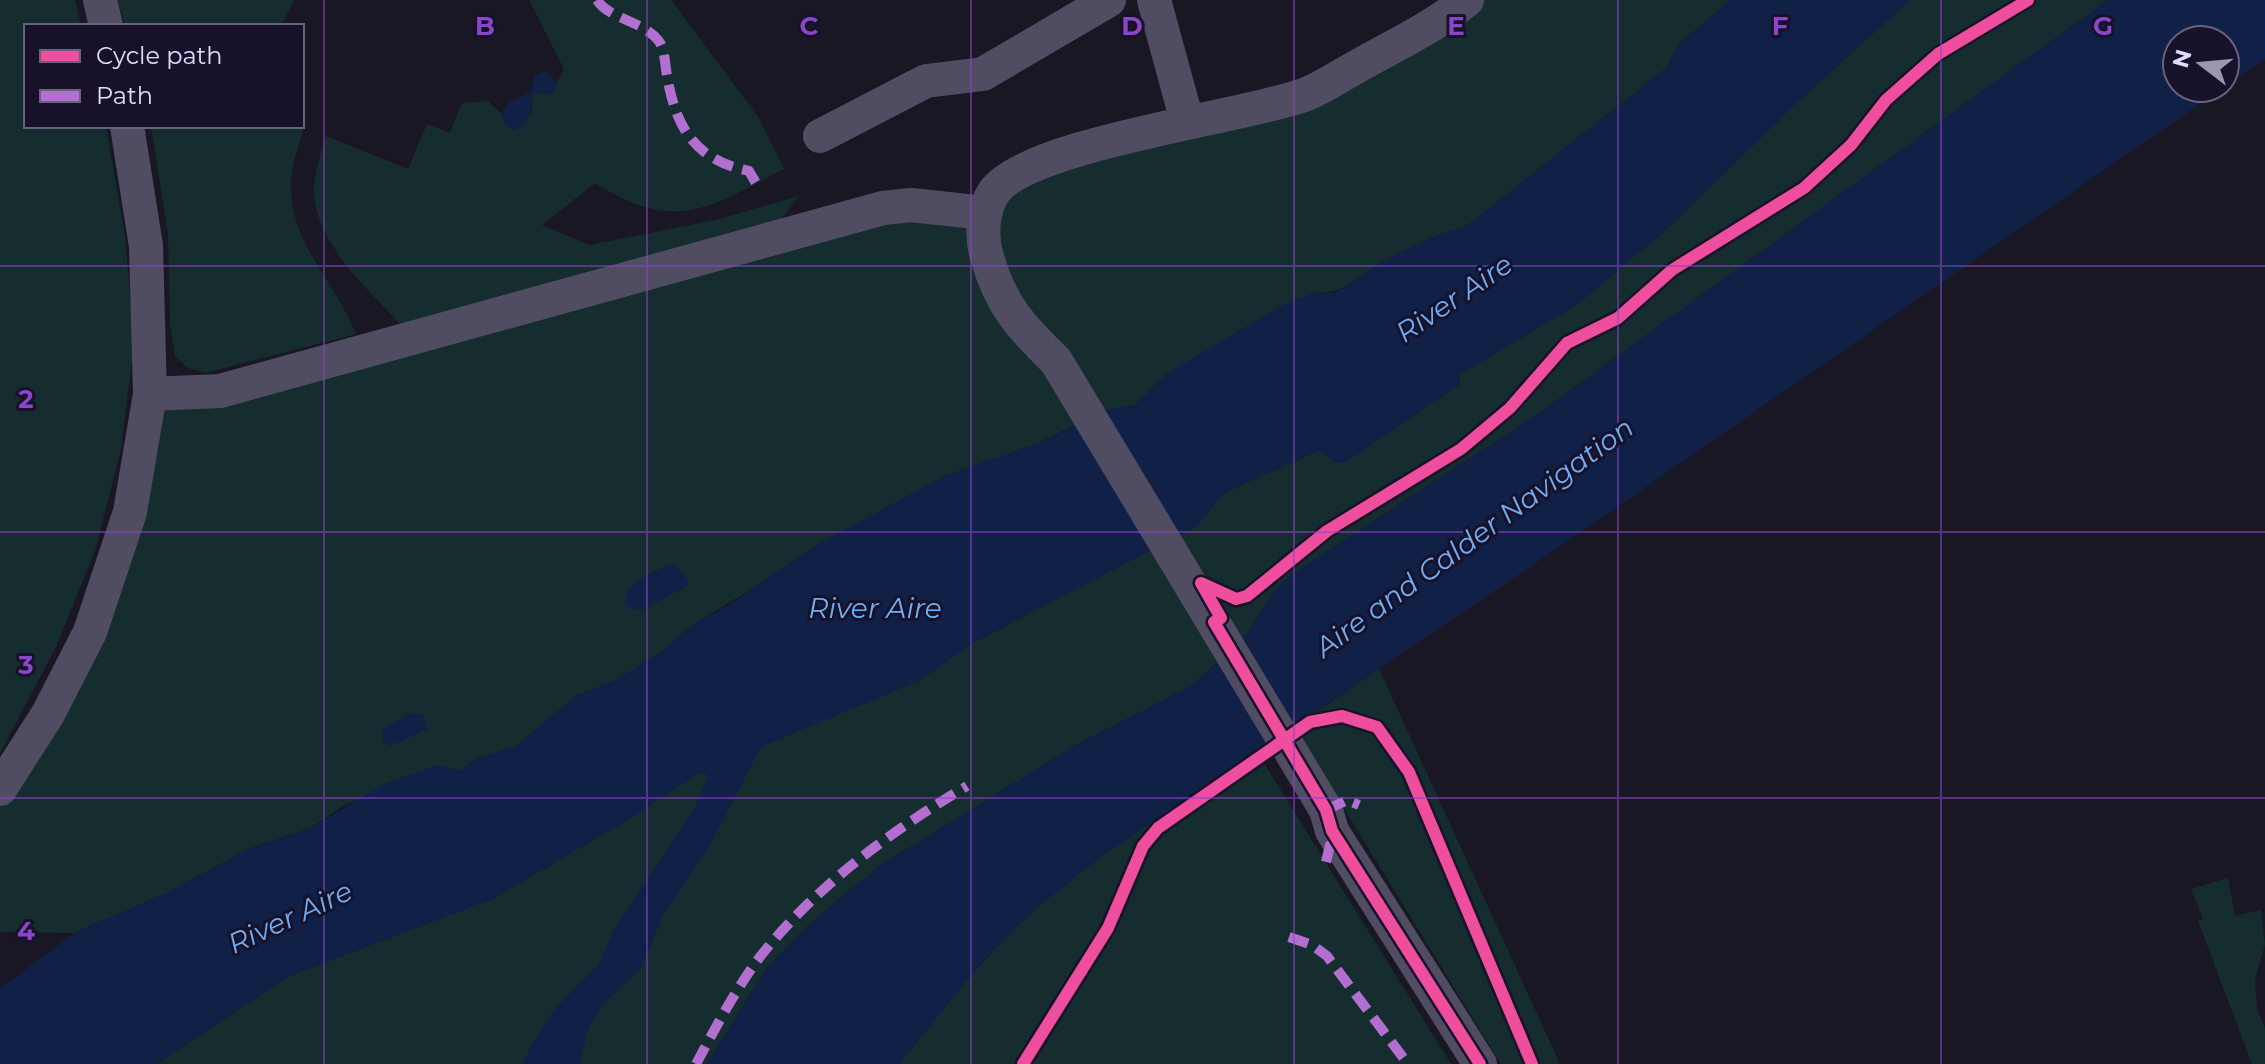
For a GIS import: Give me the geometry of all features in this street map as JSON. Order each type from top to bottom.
[{"type":"lane","points":[[100,0],[106,24]]},
{"type":"lane","points":[[820,136],[926,81],[983,74],[1109,0]]},
{"type":"lane","points":[[1154,0],[1187,121]]},
{"type":"lane","points":[[1463,1],[1445,18],[1305,95],[1187,121],[1034,164],[994,192],[985,213],[983,244],[999,293],[1017,324],[1056,361],[1326,810],[1332,831],[1480,1064]]},
{"type":"lane","points":[[0,789],[48,714],[90,632],[130,512],[150,394],[146,246],[127,128]]},
{"type":"lane","points":[[150,394],[220,391],[883,208],[911,205],[985,213]]},
{"type":"green space","points":[[0,0],[75,0],[81,24],[24,24],[24,128],[106,128],[125,236],[134,343],[121,449],[95,551],[55,649],[0,753]]},
{"type":"green space","points":[[118,0],[294,0],[282,24],[124,24]]},
{"type":"green space","points":[[529,0],[671,0],[758,117],[784,169],[734,195],[691,210],[648,208],[623,199],[595,183],[542,225],[589,245],[716,220],[799,196],[776,225],[400,324],[349,269],[320,221],[314,186],[326,136],[408,169],[427,124],[450,133],[462,103],[488,101],[502,114],[505,125],[515,131],[532,112],[533,93],[551,94],[564,69]]},
{"type":"green space","points":[[1467,0],[1731,0],[1680,43],[1665,69],[1468,225],[1402,252],[1342,288],[1314,293],[1169,372],[1135,405],[1102,411],[763,582],[697,622],[660,653],[613,682],[577,695],[515,747],[477,758],[460,771],[437,765],[343,806],[311,828],[248,849],[169,892],[74,933],[0,932],[0,789],[48,714],[150,394],[994,192],[1305,95]]},
{"type":"green space","points":[[1910,0],[2108,0],[1539,413],[1293,574],[1275,590],[1246,636],[1191,686],[1076,745],[883,864],[803,930],[766,969],[707,1064],[156,1064],[287,977],[494,898],[632,817],[689,778],[785,734],[919,681],[971,644],[1198,525],[1222,494],[1319,450],[1336,463],[1460,384],[1459,375],[1575,306],[1676,221],[1795,104]]},
{"type":"green space","points":[[151,128],[304,128],[291,177],[294,213],[308,249],[356,334],[205,373],[187,367],[175,356],[170,323],[168,233]]},
{"type":"green space","points":[[1379,669],[1560,1064],[1501,1064],[1294,727]]},
{"type":"green space","points":[[1257,752],[1451,1064],[899,1064],[982,964],[1062,886],[1116,845]]},
{"type":"green space","points":[[2228,878],[2235,916],[2261,910],[2265,944],[2255,979],[2257,1010],[2265,1028],[2265,1064],[2252,1064],[2198,921],[2203,919],[2191,889]]},
{"type":"water","name":"River Aire","points":[[1731,0],[1910,0],[1795,104],[1676,221],[1575,306],[1459,375],[1460,384],[1346,462],[1336,463],[1319,450],[1222,494],[1198,525],[971,644],[919,681],[761,747],[708,849],[663,915],[641,969],[605,1003],[588,1029],[580,1064],[523,1064],[553,1011],[599,964],[614,929],[695,807],[708,777],[703,771],[632,817],[494,898],[287,977],[156,1064],[0,1064],[0,989],[74,933],[169,892],[248,849],[311,828],[386,783],[437,765],[460,771],[477,758],[515,747],[577,695],[613,682],[660,653],[697,622],[729,605],[815,546],[944,476],[1049,439],[1103,411],[1135,405],[1169,372],[1285,304],[1314,293],[1335,293],[1380,263],[1430,238],[1468,225],[1665,69],[1680,43]]},
{"type":"water","name":"Aire and Calder Navigation","points":[[2108,0],[2265,0],[2265,59],[2241,76],[2241,24],[2161,24],[2161,104],[2200,104],[1549,554],[1106,853],[1039,906],[984,960],[899,1064],[707,1064],[766,969],[803,930],[883,864],[1076,745],[1191,686],[1246,636],[1275,590],[1293,574],[1539,413]]},
{"type":"water","points":[[545,71],[557,84],[551,94],[533,93],[531,110],[524,124],[515,131],[505,125],[502,114],[509,102],[530,92],[535,76]]},
{"type":"water","points":[[670,564],[680,569],[689,582],[685,587],[645,609],[634,610],[625,604],[629,589],[634,584]]},
{"type":"water","points":[[412,713],[423,715],[428,729],[390,746],[383,741],[382,729]]},
{"type":"marked path","points":[[597,0],[609,11],[643,28],[658,40],[676,111],[691,139],[715,159],[749,171],[756,183]]},
{"type":"marked path","points":[[696,1064],[753,966],[808,904],[884,840],[967,786]]},
{"type":"marked path","points":[[1326,810],[1347,800],[1359,805]]},
{"type":"marked path","points":[[1326,862],[1330,845],[1337,840]]},
{"type":"marked path","points":[[1289,937],[1312,945],[1327,956],[1408,1064]]},
{"type":"cycle path","points":[[1201,583],[1236,599],[1247,596],[1327,531],[1461,449],[1510,408],[1567,343],[1618,318],[1672,270],[1804,188],[1851,145],[1886,100],[1938,54],[2028,0]]},
{"type":"cycle path","points":[[1201,583],[1221,618],[1214,622],[1326,810],[1332,831],[1480,1064]]},
{"type":"cycle path","points":[[1023,1064],[1108,928],[1143,846],[1158,828],[1310,722],[1342,716],[1377,727],[1409,772],[1532,1064]]}]
